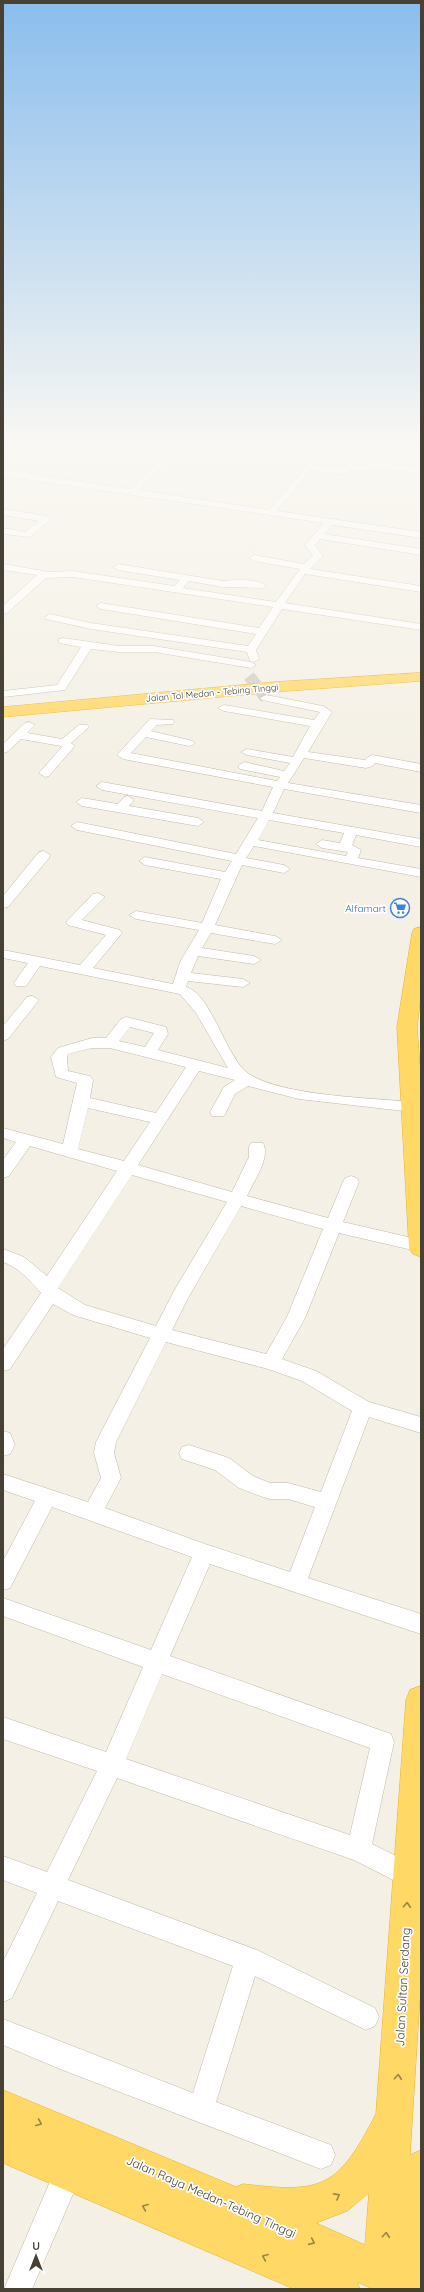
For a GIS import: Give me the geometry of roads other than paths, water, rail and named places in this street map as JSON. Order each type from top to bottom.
[{"type":"highway","name":"Jalan Tol Medan - Tebing Tinggi","points":[[3,705],[244,682],[421,671]]},
{"type":"highway","name":"Jalan Tol Medan - Tebing Tinggi","points":[[3,712],[274,687],[421,677]]},
{"type":"highway","points":[[417,1098],[407,1027],[421,933]]},
{"type":"highway","points":[[421,979],[418,1019],[417,1098],[421,1247]]},
{"type":"highway","name":"Jalan Sultan Serdang","points":[[404,2283],[396,2113],[409,1876],[421,1700]]},
{"type":"highway","name":"Jalan Raya Medan-Tebing Tinggi","points":[[3,2108],[217,2198],[404,2283]]},
{"type":"highway","points":[[217,2198],[270,2207],[310,2207],[325,2203],[343,2193],[375,2156],[396,2113]]},
{"type":"highway","points":[[3,2144],[340,2289]]},
{"type":"highway","points":[[404,2283],[421,2169]]},
{"type":"street","points":[[287,556],[307,565]]},
{"type":"street","points":[[251,650],[307,565],[317,556]]},
{"type":"street","points":[[254,558],[307,565],[421,589]]},
{"type":"street","points":[[3,567],[46,574],[81,575],[421,627]]},
{"type":"street","points":[[118,567],[223,584],[238,583],[262,586]]},
{"type":"street","points":[[3,612],[30,585],[46,574]]},
{"type":"street","points":[[177,589],[186,578]]},
{"type":"street","points":[[101,606],[263,632]]},
{"type":"street","points":[[50,617],[90,626],[251,650]]},
{"type":"street","points":[[90,626],[63,641],[108,648],[141,651],[154,649],[249,672]]},
{"type":"street","points":[[3,694],[62,688],[88,645]]},
{"type":"street","points":[[249,672],[254,658],[251,650]]},
{"type":"street","points":[[177,664],[249,672]]},
{"type":"street","points":[[245,1078],[193,999],[185,991],[181,982],[188,962],[207,928],[229,877],[266,815],[283,780],[299,757],[317,724],[326,712],[326,710],[266,698]]},
{"type":"street","points":[[224,708],[317,724]]},
{"type":"street","points":[[169,722],[154,721],[123,755],[283,780],[421,809]]},
{"type":"street","points":[[3,750],[29,724]]},
{"type":"street","points":[[64,742],[83,727]]},
{"type":"street","points":[[143,733],[189,743]]},
{"type":"street","points":[[18,735],[64,742],[69,746],[45,773]]},
{"type":"street","points":[[247,752],[368,764],[372,759],[421,768]]},
{"type":"street","points":[[244,766],[283,780]]},
{"type":"street","points":[[102,786],[266,815],[351,832],[421,843]]},
{"type":"street","points":[[121,808],[136,792]]},
{"type":"street","points":[[82,802],[198,822]]},
{"type":"street","points":[[77,826],[284,869]]},
{"type":"street","points":[[344,847],[351,832]]},
{"type":"street","points":[[250,842],[421,873]]},
{"type":"street","points":[[322,844],[355,850],[350,860]]},
{"type":"street","points":[[3,904],[44,855]]},
{"type":"street","points":[[146,861],[229,877]]},
{"type":"street","points":[[83,971],[115,933],[73,922],[98,897]]},
{"type":"street","points":[[136,915],[275,940]]},
{"type":"street","points":[[195,951],[254,960]]},
{"type":"street","points":[[3,954],[83,971],[181,982],[243,983]]},
{"type":"street","points":[[21,983],[36,961]]},
{"type":"street","points":[[3,1036],[32,1000]]},
{"type":"street","points":[[110,1043],[126,1022],[156,1028],[161,1030],[161,1034],[149,1053]]},
{"type":"street","points":[[69,1152],[82,1102],[85,1080],[61,1074],[60,1054],[81,1046],[110,1043],[245,1078],[265,1086],[300,1094],[417,1098]]},
{"type":"street","points":[[3,1364],[195,1066]]},
{"type":"street","points":[[218,1112],[229,1092],[245,1078]]},
{"type":"street","points":[[82,1102],[160,1119]]},
{"type":"street","points":[[3,1133],[238,1197],[334,1226],[421,1247]]},
{"type":"street","points":[[3,1172],[26,1139]]},
{"type":"street","points":[[93,1512],[111,1478],[104,1453],[106,1442],[180,1296],[238,1197],[257,1157],[257,1147]]},
{"type":"street","points":[[271,1362],[296,1318],[351,1182]]},
{"type":"street","points":[[3,1256],[18,1260],[34,1273],[50,1291],[66,1304],[79,1310],[161,1334],[271,1362],[309,1376],[363,1408],[421,1426]]},
{"type":"street","points":[[296,1582],[363,1408]]},
{"type":"street","points":[[3,1439],[5,1445],[3,1448]]},
{"type":"street","points":[[189,1454],[222,1464],[246,1482],[270,1491],[288,1491],[326,1502]]},
{"type":"street","points":[[3,1482],[93,1512],[204,1553],[421,1624]]},
{"type":"street","points":[[3,1581],[47,1497]]},
{"type":"street","points":[[3,1990],[111,1766],[204,1553]]},
{"type":"street","points":[[3,1607],[156,1663],[383,1742],[359,1850]]},
{"type":"street","points":[[3,1728],[359,1850],[409,1876]]},
{"type":"street","points":[[3,1868],[248,1959],[366,2017]]},
{"type":"street","points":[[201,2108],[248,1959]]},
{"type":"street","points":[[3,2032],[60,2056],[201,2108],[321,2155]]},
{"type":"street","points":[[18,2289],[68,2173]]},
{"type":"tunnel","points":[[249,676],[266,698]]},
{"type":"place","name":"Alfamart","points":[[400,908]]}]
